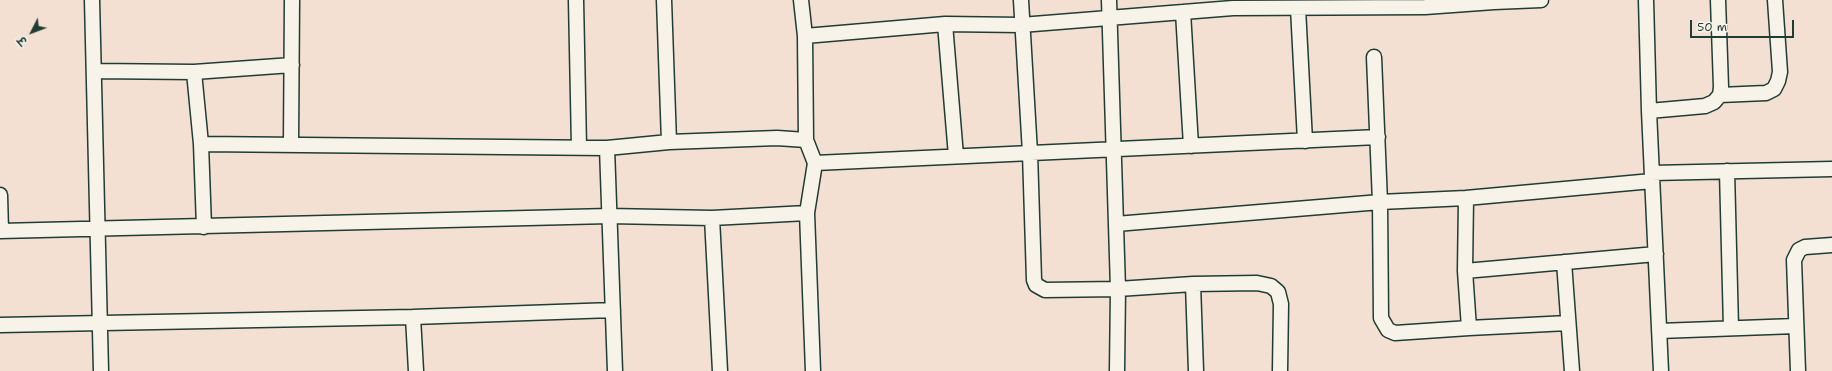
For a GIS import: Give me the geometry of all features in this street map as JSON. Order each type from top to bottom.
[{"type":"street","points":[[92,0],[99,229],[101,371]]},
{"type":"street","points":[[291,143],[292,0]]},
{"type":"street","points":[[576,0],[579,147]]},
{"type":"street","points":[[664,0],[669,142]]},
{"type":"street","points":[[801,0],[806,36],[806,140],[815,163],[807,213],[813,371]]},
{"type":"street","points":[[1021,0],[1021,25],[1030,153],[1034,280],[1036,285],[1045,290],[1118,289],[1193,284],[1257,283],[1271,286],[1278,292],[1281,304],[1280,371]]},
{"type":"street","points":[[1109,0],[1118,289],[1117,371]]},
{"type":"street","points":[[806,36],[945,24],[1021,25],[1183,12],[1233,4],[1298,8],[1541,0]]},
{"type":"street","points":[[1646,0],[1649,111],[1661,371]]},
{"type":"street","points":[[1649,111],[1705,106],[1714,102],[1720,95],[1718,0]]},
{"type":"street","points":[[1720,95],[1766,93],[1774,89],[1780,72],[1776,0]]},
{"type":"street","points":[[1298,8],[1305,141]]},
{"type":"street","points":[[1183,12],[1191,146]]},
{"type":"street","points":[[945,24],[956,156]]},
{"type":"street","points":[[1374,57],[1380,202],[1381,318],[1388,330],[1395,333],[1568,323]]},
{"type":"street","points":[[94,71],[194,72],[292,65]]},
{"type":"street","points":[[194,72],[201,144],[204,227]]},
{"type":"street","points":[[815,163],[1378,137]]},
{"type":"street","points":[[201,144],[291,143],[607,148],[669,142],[777,138],[806,140]]},
{"type":"street","points":[[607,148],[615,371]]},
{"type":"street","points":[[1116,224],[1380,202],[1466,198],[1652,177],[1727,171],[1832,169]]},
{"type":"street","points":[[1727,171],[1731,328]]},
{"type":"street","points":[[0,195],[1,231],[609,216],[712,218],[807,213]]},
{"type":"street","points":[[1466,198],[1465,271],[1469,328]]},
{"type":"street","points":[[712,218],[720,371]]},
{"type":"street","points":[[1798,371],[1794,260],[1799,250],[1805,247],[1832,245]]},
{"type":"street","points":[[1465,271],[1656,254]]},
{"type":"street","points":[[1564,262],[1572,371]]},
{"type":"street","points":[[1193,284],[1196,371]]},
{"type":"street","points":[[0,325],[413,317],[613,310]]},
{"type":"street","points":[[413,317],[416,371]]},
{"type":"street","points":[[1659,331],[1796,326]]}]
